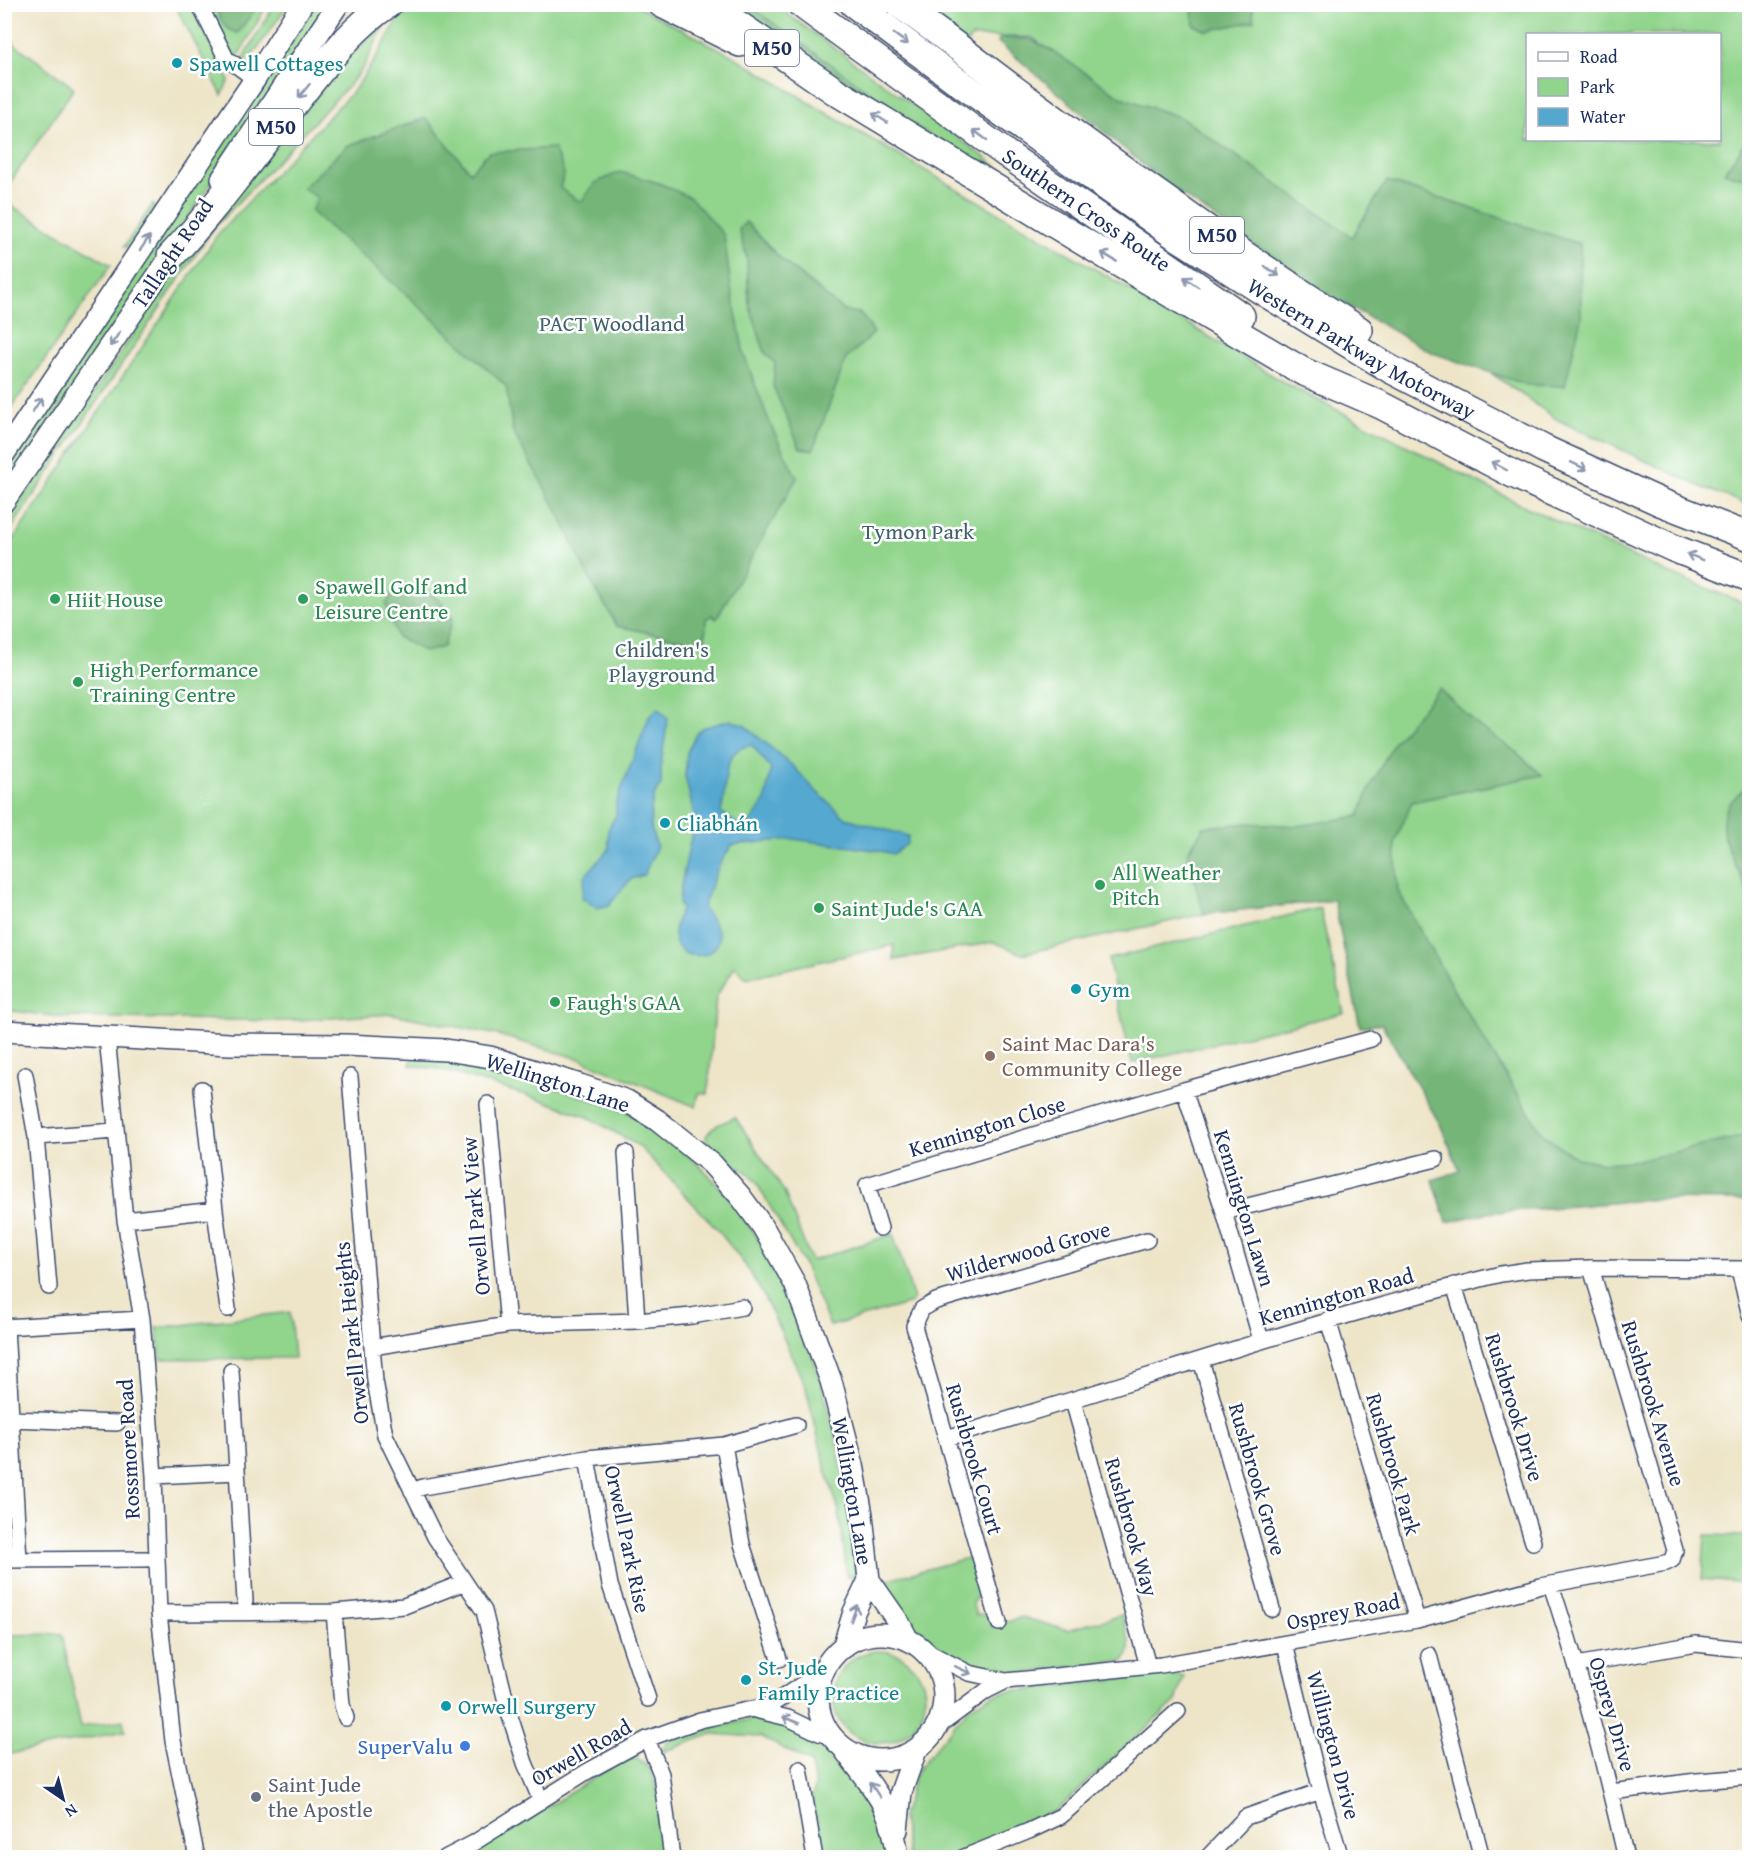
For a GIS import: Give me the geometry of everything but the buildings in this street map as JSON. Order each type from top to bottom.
[{"type":"highway","name":"M50","points":[[171,256],[204,221],[249,160],[341,45],[360,26],[388,4]]},
{"type":"highway","name":"M50","points":[[662,4],[835,91]]},
{"type":"highway","name":"M50","points":[[708,4],[835,91],[1127,268],[1302,371],[1382,405]]},
{"type":"highway","name":"Southern Cross Route","points":[[801,4],[1005,153],[1232,310],[1382,405]]},
{"type":"highway","name":"Western Parkway Motorway","points":[[854,4],[1170,232],[1390,369],[1544,449],[1660,502],[1749,537]]},
{"type":"highway","name":"M50","points":[[899,5],[936,39],[1175,221],[1235,273]]},
{"type":"highway","name":"M50","points":[[899,5],[942,34],[1191,218],[1356,328],[1446,382],[1544,449]]},
{"type":"highway","name":"Western Parkway Motorway","points":[[1382,405],[1524,479],[1672,548],[1749,578]]},
{"type":"street","points":[[199,4],[226,58],[255,80]]},
{"type":"street","name":"Tallaght Road","points":[[4,454],[255,80],[302,4]]},
{"type":"street","name":"Tallaght Road","points":[[4,501],[171,256],[338,4]]},
{"type":"street","name":"Wellington Lane","points":[[4,1031],[230,1044],[446,1050],[490,1057],[580,1085],[627,1101],[657,1120],[712,1164],[741,1197],[763,1227],[795,1284],[831,1381],[853,1465],[862,1515],[869,1580],[915,1645]]},
{"type":"street","name":"Rossmore Road","points":[[107,1037],[125,1220],[142,1319],[154,1476],[159,1613],[172,1741],[197,1857]]},
{"type":"street","name":"Kennington Close","points":[[880,1228],[867,1185],[1184,1090],[1371,1039]]},
{"type":"street","points":[[25,1075],[36,1137],[49,1287]]},
{"type":"street","name":"Orwell Park Heights","points":[[350,1077],[375,1381],[385,1435],[435,1538],[484,1611],[508,1710],[541,1801]]},
{"type":"street","points":[[202,1089],[214,1210],[228,1309]]},
{"type":"street","name":"Kennington Lawn","points":[[1184,1090],[1224,1212],[1261,1340]]},
{"type":"street","name":"Orwell Park View","points":[[488,1104],[508,1325]]},
{"type":"street","points":[[36,1137],[115,1131]]},
{"type":"street","points":[[626,1153],[637,1321]]},
{"type":"street","points":[[1224,1212],[1436,1159]]},
{"type":"street","points":[[125,1220],[214,1210]]},
{"type":"street","name":"Wilderwood Grove","points":[[922,1309],[936,1301],[1147,1240]]},
{"type":"street","name":"Kennington Road","points":[[946,1438],[1073,1401],[1328,1320],[1500,1274],[1528,1270],[1591,1268],[1744,1269]]},
{"type":"street","name":"Rushbrook Avenue","points":[[1591,1268],[1675,1550]]},
{"type":"street","points":[[1744,1269],[1749,1316]]},
{"type":"street","name":"Rushbrook Drive","points":[[1454,1285],[1533,1542]]},
{"type":"street","name":"Orwell Park View","points":[[372,1347],[508,1325],[637,1321],[692,1316],[742,1307]]},
{"type":"street","name":"Rushbrook Court","points":[[922,1309],[914,1326],[999,1623]]},
{"type":"street","points":[[142,1319],[5,1327],[12,1419],[12,1560],[146,1559]]},
{"type":"street","name":"Rushbrook Park","points":[[1328,1320],[1417,1620]]},
{"type":"street","name":"Rushbrook Grove","points":[[1201,1360],[1272,1610]]},
{"type":"street","points":[[231,1371],[245,1601]]},
{"type":"street","name":"Rushbrook Way","points":[[1073,1401],[1148,1666]]},
{"type":"street","points":[[12,1419],[117,1423]]},
{"type":"street","name":"Orwell Park Rise","points":[[412,1491],[423,1487],[587,1458],[724,1445],[796,1425]]},
{"type":"street","points":[[724,1445],[742,1544],[779,1659]]},
{"type":"street","name":"Orwell Park Rise","points":[[587,1458],[610,1585],[648,1699]]},
{"type":"street","points":[[154,1476],[237,1472]]},
{"type":"street","name":"Osprey Road","points":[[915,1645],[969,1673],[1006,1681],[1148,1666],[1417,1620],[1551,1585],[1666,1563],[1672,1560],[1675,1550]]},
{"type":"street","name":"Wellington Lane","points":[[843,1648],[854,1611],[869,1580]]},
{"type":"street","points":[[159,1613],[334,1612],[404,1606],[465,1582]]},
{"type":"street","name":"Osprey Drive","points":[[1551,1585],[1576,1665],[1611,1792],[1626,1857]]},
{"type":"street","points":[[334,1612],[342,1705],[346,1718]]},
{"type":"street","points":[[837,1742],[853,1753],[881,1760],[896,1758],[916,1750],[935,1729],[943,1711],[944,1688],[936,1666],[915,1645],[888,1635],[874,1635],[861,1638],[843,1648],[825,1669],[820,1683],[819,1699],[824,1722],[837,1742],[875,1790],[890,1816],[897,1848]]},
{"type":"street","name":"Willington Drive","points":[[1285,1644],[1321,1791],[1341,1857]]},
{"type":"street","points":[[1576,1665],[1696,1644],[1749,1650]]},
{"type":"street","points":[[1429,1655],[1482,1857]]},
{"type":"street","name":"Orwell Road","points":[[447,1857],[588,1771],[647,1739],[700,1720],[771,1705],[825,1669]]},
{"type":"street","name":"Osprey Road","points":[[935,1729],[986,1691],[1006,1681]]},
{"type":"street","name":"Orwell Road","points":[[749,1709],[788,1718],[837,1742]]},
{"type":"street","points":[[962,1857],[1061,1816],[1178,1711]]},
{"type":"street","points":[[647,1739],[661,1774],[672,1857]]},
{"type":"street","points":[[897,1848],[902,1792],[916,1750]]},
{"type":"street","points":[[800,1769],[815,1857]]},
{"type":"street","points":[[1611,1792],[1749,1777]]},
{"type":"street","points":[[1207,1857],[1246,1817],[1321,1791]]},
{"type":"green space","points":[[175,5],[191,5],[229,80],[222,95]]},
{"type":"green space","points":[[205,5],[267,5],[237,58]]},
{"type":"green space","points":[[214,5],[258,5],[238,33],[225,26]]},
{"type":"green space","points":[[274,5],[288,5],[249,60],[242,61]]},
{"type":"green space","points":[[316,5],[331,5],[5,490],[5,468]]},
{"type":"green space","name":"Tymon Park","points":[[414,5],[635,5],[735,57],[828,114],[1164,309],[1283,382],[1518,503],[1666,572],[1749,605],[1749,1200],[1658,1199],[1485,1213],[1447,1222],[1433,1180],[1460,1171],[1440,1124],[1382,1024],[1360,1027],[1334,900],[1204,914],[1022,954],[994,942],[894,960],[894,945],[746,978],[735,966],[716,997],[708,1094],[699,1093],[696,1107],[580,1059],[498,1035],[393,1014],[283,1021],[62,1017],[5,1010],[5,552],[218,234],[355,89],[403,11]]},
{"type":"green space","points":[[718,5],[775,5],[986,158],[1060,215]]},
{"type":"green space","points":[[734,5],[748,5],[885,103],[890,110],[800,51]]},
{"type":"green space","points":[[916,5],[1749,5],[1749,505],[1704,488],[1558,420],[1125,116],[1032,37],[972,37],[965,45]]},
{"type":"green space","points":[[1191,5],[1252,5],[1254,21],[1207,31],[1194,25]]},
{"type":"green space","points":[[385,24],[363,68],[350,84],[213,229],[5,538],[5,524],[186,256],[350,54]]},
{"type":"green space","points":[[5,37],[74,88],[5,190]]},
{"type":"green space","points":[[1000,38],[1031,39],[1121,97],[1182,118],[1352,237],[1387,181],[1580,244],[1581,318],[1565,386],[1527,385],[1433,353],[1309,284],[1161,180],[998,42]]},
{"type":"green space","name":"PACT Woodland","points":[[426,118],[470,172],[489,152],[554,148],[564,173],[560,188],[581,202],[595,183],[620,172],[659,183],[691,198],[724,235],[744,355],[771,426],[797,478],[716,619],[712,615],[706,619],[705,644],[617,626],[586,572],[560,515],[513,432],[506,386],[311,211],[318,198],[303,188],[347,146]]},
{"type":"green space","points":[[1749,138],[1749,178],[1724,172]]},
{"type":"green space","points":[[5,202],[111,265],[5,417]]},
{"type":"green space","points":[[153,204],[156,210],[131,248],[124,247]]},
{"type":"green space","points":[[746,222],[782,260],[844,311],[860,313],[874,333],[846,359],[813,450],[800,448],[773,386],[775,363],[765,353],[749,304],[747,259],[739,229]]},
{"type":"green space","points":[[403,587],[420,590],[433,596],[448,611],[453,619],[443,647],[425,652],[397,637],[386,605],[392,593]]},
{"type":"green space","points":[[1439,689],[1480,727],[1515,751],[1542,775],[1412,802],[1395,842],[1398,891],[1460,1001],[1543,1135],[1577,1158],[1605,1163],[1641,1160],[1749,1135],[1749,1200],[1658,1199],[1485,1213],[1447,1222],[1433,1180],[1460,1171],[1440,1124],[1382,1024],[1360,1027],[1334,900],[1204,914],[1187,853],[1204,827],[1248,823],[1298,826],[1359,816],[1370,787],[1394,742]]},
{"type":"green space","points":[[1749,785],[1749,897],[1725,839],[1723,825],[1725,812],[1734,799]]},
{"type":"green space","points":[[1320,908],[1344,1013],[1132,1063],[1108,959]]},
{"type":"green space","points":[[412,1057],[495,1067],[628,1112],[683,1151],[729,1198],[766,1253],[796,1313],[820,1377],[837,1443],[850,1510],[858,1574],[847,1577],[839,1511],[826,1470],[806,1388],[762,1293],[746,1266],[718,1230],[639,1146],[588,1117],[542,1100],[439,1069],[410,1065]]},
{"type":"green space","points":[[735,1117],[784,1191],[811,1261],[893,1234],[914,1299],[911,1303],[830,1326],[803,1263],[757,1184],[748,1173],[707,1147],[706,1136],[713,1127]]},
{"type":"green space","points":[[290,1312],[294,1358],[161,1359],[157,1328]]},
{"type":"green space","points":[[1705,1535],[1749,1536],[1749,1583],[1702,1579]]},
{"type":"green space","points":[[971,1557],[981,1592],[972,1603],[976,1615],[982,1614],[990,1619],[992,1627],[1022,1617],[1067,1630],[1122,1615],[1129,1645],[1124,1661],[1012,1674],[990,1673],[970,1667],[950,1655],[909,1623],[880,1582]]},
{"type":"green space","points":[[62,1634],[81,1727],[123,1720],[125,1731],[5,1755],[5,1635]]},
{"type":"green space","points":[[879,1651],[897,1655],[911,1665],[921,1679],[925,1697],[921,1715],[911,1729],[897,1739],[879,1743],[861,1739],[847,1729],[837,1715],[833,1697],[837,1679],[847,1665],[861,1655]]},
{"type":"green space","points":[[1163,1674],[1184,1676],[1176,1701],[1057,1810],[956,1855],[954,1858],[908,1857],[902,1817],[916,1772],[968,1708],[1003,1692]]},
{"type":"green space","points":[[752,1719],[788,1724],[837,1757],[862,1780],[876,1799],[889,1857],[824,1857],[811,1797],[816,1787],[810,1762],[761,1737],[712,1734],[663,1752],[667,1742],[676,1736]]},
{"type":"green space","points":[[633,1757],[649,1768],[653,1776],[661,1811],[666,1857],[466,1858],[468,1854],[529,1819],[620,1761]]},
{"type":"water","points":[[658,708],[668,718],[661,764],[661,785],[654,798],[651,814],[652,831],[657,846],[644,875],[631,879],[609,905],[598,908],[582,898],[585,876],[609,849],[608,830],[616,815],[616,803],[649,717]]},
{"type":"water","points":[[730,720],[744,725],[793,766],[846,818],[908,836],[907,844],[893,854],[793,839],[732,845],[719,865],[703,907],[717,929],[718,941],[714,949],[699,956],[682,951],[676,944],[674,931],[682,907],[679,906],[680,890],[695,819],[685,776],[687,752],[696,734],[702,728]],"holes":[[[752,745],[771,769],[765,801],[748,826],[739,825],[721,812],[729,763],[738,750]]]},
{"type":"place","name":"Spawell Cottages","points":[[177,63]]},
{"type":"place","name":"Hiit House","points":[[55,599]]},
{"type":"place","name":"Spawell Golf and Leisure Centre","points":[[303,599]]},
{"type":"place","name":"High Performance Training Centre","points":[[78,682]]},
{"type":"place","name":"Cliabhán","points":[[665,823]]},
{"type":"place","name":"All Weather Pitch","points":[[1100,885]]},
{"type":"place","name":"Saint Jude's GAA","points":[[819,908]]},
{"type":"place","name":"Gym","points":[[1076,989]]},
{"type":"place","name":"Faugh's GAA","points":[[555,1002]]},
{"type":"place","name":"Saint Mac Dara's Community College","points":[[990,1056]]},
{"type":"place","name":"St. Jude Family Practice","points":[[746,1680]]},
{"type":"place","name":"Orwell Surgery","points":[[446,1706]]},
{"type":"place","name":"SuperValu","points":[[465,1746]]},
{"type":"place","name":"Saint Jude the Apostle","points":[[256,1797]]},
{"type":"park label","name":"Children's Playground","points":[[662,662]]}]
